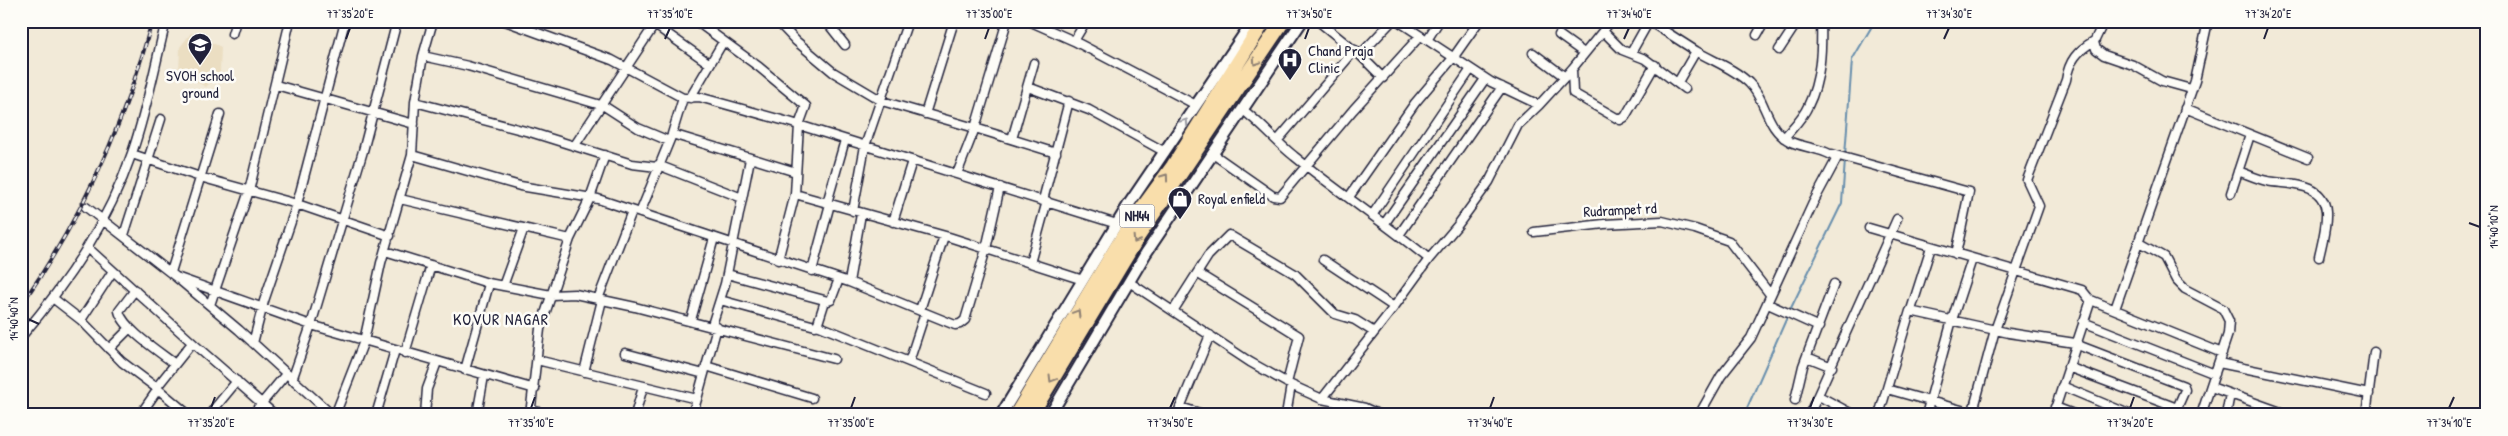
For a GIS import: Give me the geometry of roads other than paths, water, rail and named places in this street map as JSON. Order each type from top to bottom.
[{"type":"highway","name":"NH44","points":[[1016,415],[1130,225],[1173,166],[1264,21]]},
{"type":"highway","name":"NH44","points":[[1031,415],[1139,235],[1283,21]]},
{"type":"street","points":[[21,337],[54,299],[104,220],[132,154],[166,21]]},
{"type":"street","points":[[232,34],[236,21]]},
{"type":"street","points":[[210,305],[249,190],[290,21]]},
{"type":"street","points":[[253,342],[297,204],[345,21]]},
{"type":"street","points":[[252,415],[289,377],[311,325],[373,113],[397,21]]},
{"type":"street","points":[[86,207],[124,235],[210,305],[334,415],[364,341],[385,251],[412,155],[415,102],[423,56],[433,21]]},
{"type":"street","points":[[505,21],[612,60],[686,98],[699,97],[799,125],[1045,200],[1117,224]]},
{"type":"street","points":[[696,21],[759,67],[806,106],[799,125],[795,194],[778,260]]},
{"type":"street","points":[[777,21],[796,42],[833,72],[882,101],[1056,153]]},
{"type":"street","points":[[826,21],[845,45]]},
{"type":"street","points":[[849,282],[865,146],[908,21]]},
{"type":"street","points":[[925,114],[954,21]]},
{"type":"street","points":[[957,174],[975,128],[1007,21]]},
{"type":"street","points":[[1074,41],[1086,21]]},
{"type":"street","points":[[1001,415],[1117,224],[1253,21]]},
{"type":"street","points":[[1050,415],[1129,282],[1302,21]]},
{"type":"street","points":[[1318,21],[1358,52],[1383,78]]},
{"type":"street","points":[[1278,140],[1358,52],[1392,21]]},
{"type":"street","points":[[1398,21],[1485,79],[1538,104]]},
{"type":"street","points":[[1213,154],[1276,198],[1281,196],[1383,78],[1439,21]]},
{"type":"street","points":[[1349,197],[1415,103],[1453,58],[1479,21]]},
{"type":"street","points":[[1322,398],[1394,307],[1429,259],[1457,226],[1489,182],[1518,124],[1565,77],[1612,21]]},
{"type":"street","points":[[1631,53],[1649,21],[1749,82],[1773,126],[1784,138],[1800,146],[1969,192],[1956,254]]},
{"type":"street","points":[[1757,35],[1765,21]]},
{"type":"street","points":[[1779,50],[1798,21]]},
{"type":"street","points":[[1784,138],[1806,111],[1811,100],[1822,54],[1821,21]]},
{"type":"street","points":[[1887,389],[1972,414],[1995,330],[2039,206],[2027,180],[2066,80],[2068,66],[2078,51],[2094,41],[2104,21]]},
{"type":"street","points":[[2115,309],[2185,108],[2208,21]]},
{"type":"street","points":[[1033,22],[1074,41],[1196,105]]},
{"type":"street","points":[[575,145],[656,23],[710,64]]},
{"type":"street","points":[[1603,31],[1622,50],[1655,65],[1685,89]]},
{"type":"street","points":[[1559,35],[1584,54]]},
{"type":"street","points":[[2094,41],[2096,49],[2104,55],[2133,65],[2162,81],[2191,89]]},
{"type":"street","points":[[584,372],[600,299],[636,212],[671,138],[686,98],[723,42]]},
{"type":"street","points":[[1678,82],[1696,51]]},
{"type":"street","points":[[1533,53],[1565,77]]},
{"type":"street","points":[[423,56],[468,66],[602,106],[638,128],[796,172]]},
{"type":"street","points":[[1012,139],[1034,63]]},
{"type":"street","points":[[1572,69],[1573,93],[1620,120],[1625,117],[1655,65]]},
{"type":"street","points":[[1373,214],[1471,69]]},
{"type":"street","points":[[1385,223],[1485,79]]},
{"type":"street","points":[[276,85],[414,124]]},
{"type":"street","points":[[1028,87],[1069,101],[1164,152]]},
{"type":"street","points":[[1399,234],[1502,87]]},
{"type":"street","points":[[1030,263],[1069,101]]},
{"type":"street","points":[[415,102],[575,145],[632,164],[658,166],[742,198]]},
{"type":"street","points":[[2185,108],[2308,158]]},
{"type":"street","points":[[1243,110],[1259,121],[1306,165],[1385,223],[1429,259]]},
{"type":"street","points":[[173,274],[220,114]]},
{"type":"street","points":[[124,235],[161,119]]},
{"type":"street","points":[[2231,192],[2250,135]]},
{"type":"street","points":[[812,271],[845,140]]},
{"type":"street","points":[[132,154],[200,177],[297,204],[390,236]]},
{"type":"street","points":[[1699,415],[1718,381],[1751,338],[1813,203],[1834,164],[1836,158],[1832,154]]},
{"type":"street","points":[[412,155],[520,186],[590,198],[636,212],[849,282],[954,325],[963,323],[986,249],[1000,187]]},
{"type":"street","points":[[552,415],[530,412],[540,329],[570,240],[590,198],[605,155]]},
{"type":"street","points":[[708,415],[693,412],[705,370],[727,274],[750,159]]},
{"type":"street","points":[[893,222],[912,161]]},
{"type":"street","points":[[2238,171],[2268,181],[2298,184],[2319,196],[2326,211],[2319,257]]},
{"type":"street","points":[[795,194],[944,236],[1083,280]]},
{"type":"street","points":[[400,199],[570,240]]},
{"type":"street","points":[[1809,415],[1897,219]]},
{"type":"street","name":"Rudrampet rd","points":[[1534,232],[1604,224],[1662,221],[1695,229],[1729,241],[1769,293]]},
{"type":"street","points":[[503,286],[524,228]]},
{"type":"street","points":[[1869,228],[2082,290],[2090,300],[2222,354]]},
{"type":"street","points":[[1173,311],[1197,273],[1223,239],[1232,235],[1295,274],[1335,314],[1354,320],[1374,332]]},
{"type":"street","points":[[909,362],[944,236]]},
{"type":"street","points":[[691,320],[714,238]]},
{"type":"street","points":[[2139,243],[2164,257],[2176,280],[2185,289],[2225,312],[2230,326],[2202,415]]},
{"type":"street","points":[[1879,415],[1909,312],[1931,247]]},
{"type":"street","points":[[88,248],[192,343],[276,415]]},
{"type":"street","points":[[385,251],[490,284],[551,295],[574,294],[600,299],[691,320],[834,359]]},
{"type":"street","points":[[1926,415],[1952,320],[1972,259]]},
{"type":"street","points":[[1323,260],[1394,307]]},
{"type":"street","points":[[405,353],[431,265]]},
{"type":"street","points":[[81,320],[113,271]]},
{"type":"street","points":[[1197,273],[1299,336],[1289,384],[1286,415]]},
{"type":"street","points":[[173,274],[262,309],[311,325],[534,389]]},
{"type":"street","points":[[727,274],[826,301],[831,300],[839,279]]},
{"type":"street","points":[[1129,282],[1289,384],[1322,398],[1379,415]]},
{"type":"street","points":[[465,370],[490,284]]},
{"type":"street","points":[[1794,400],[1807,357],[1834,284]]},
{"type":"street","points":[[135,290],[119,313],[130,328],[175,364]]},
{"type":"street","points":[[54,299],[81,320],[122,362],[189,415]]},
{"type":"street","points":[[720,300],[816,325],[986,392]]},
{"type":"street","points":[[2076,415],[2054,411],[2090,300]]},
{"type":"street","points":[[816,325],[826,301]]},
{"type":"street","points":[[1768,304],[1819,327]]},
{"type":"street","points":[[1911,310],[1995,330],[2075,344],[2182,385],[2185,390],[2176,411],[2068,367]]},
{"type":"street","points":[[2083,322],[2215,374]]},
{"type":"street","points":[[109,349],[130,328]]},
{"type":"street","points":[[1206,415],[1179,411],[1210,335]]},
{"type":"street","points":[[131,415],[140,415],[157,388],[192,343]]},
{"type":"street","points":[[376,415],[395,350]]},
{"type":"street","points":[[2366,415],[2374,352]]},
{"type":"street","points":[[625,353],[705,370],[812,398]]},
{"type":"street","points":[[1807,357],[1832,367]]},
{"type":"street","points":[[537,360],[697,400]]},
{"type":"street","points":[[425,415],[427,389],[437,362]]},
{"type":"street","points":[[2219,363],[2369,394]]},
{"type":"street","points":[[477,415],[484,376]]},
{"type":"street","points":[[208,415],[237,381]]},
{"type":"street","points":[[2062,386],[2131,415]]},
{"type":"street","points":[[635,415],[643,387]]},
{"type":"street","points":[[2211,387],[2269,411],[2289,415]]},
{"type":"street","points":[[2226,415],[2230,394]]},
{"type":"street","points":[[1819,396],[1854,415]]},
{"type":"street","points":[[1346,415],[1350,405]]},
{"type":"street","points":[[1836,415],[1841,407]]},
{"type":"waterway","points":[[1845,155],[1852,60],[1875,21]]},
{"type":"waterway","points":[[1790,310],[1842,203],[1845,160]]},
{"type":"waterway","points":[[1744,415],[1788,315]]},
{"type":"railway","points":[[21,305],[63,238],[99,169],[129,97],[152,21]]},
{"type":"place","name":"SVOH school ground","points":[[200,66]]},
{"type":"place","name":"Chand Praja Clinic","points":[[1290,81]]},
{"type":"place","name":"Royal enfield","points":[[1180,220]]},
{"type":"district","name":"KOVUR NAGAR","points":[[501,319]]}]
